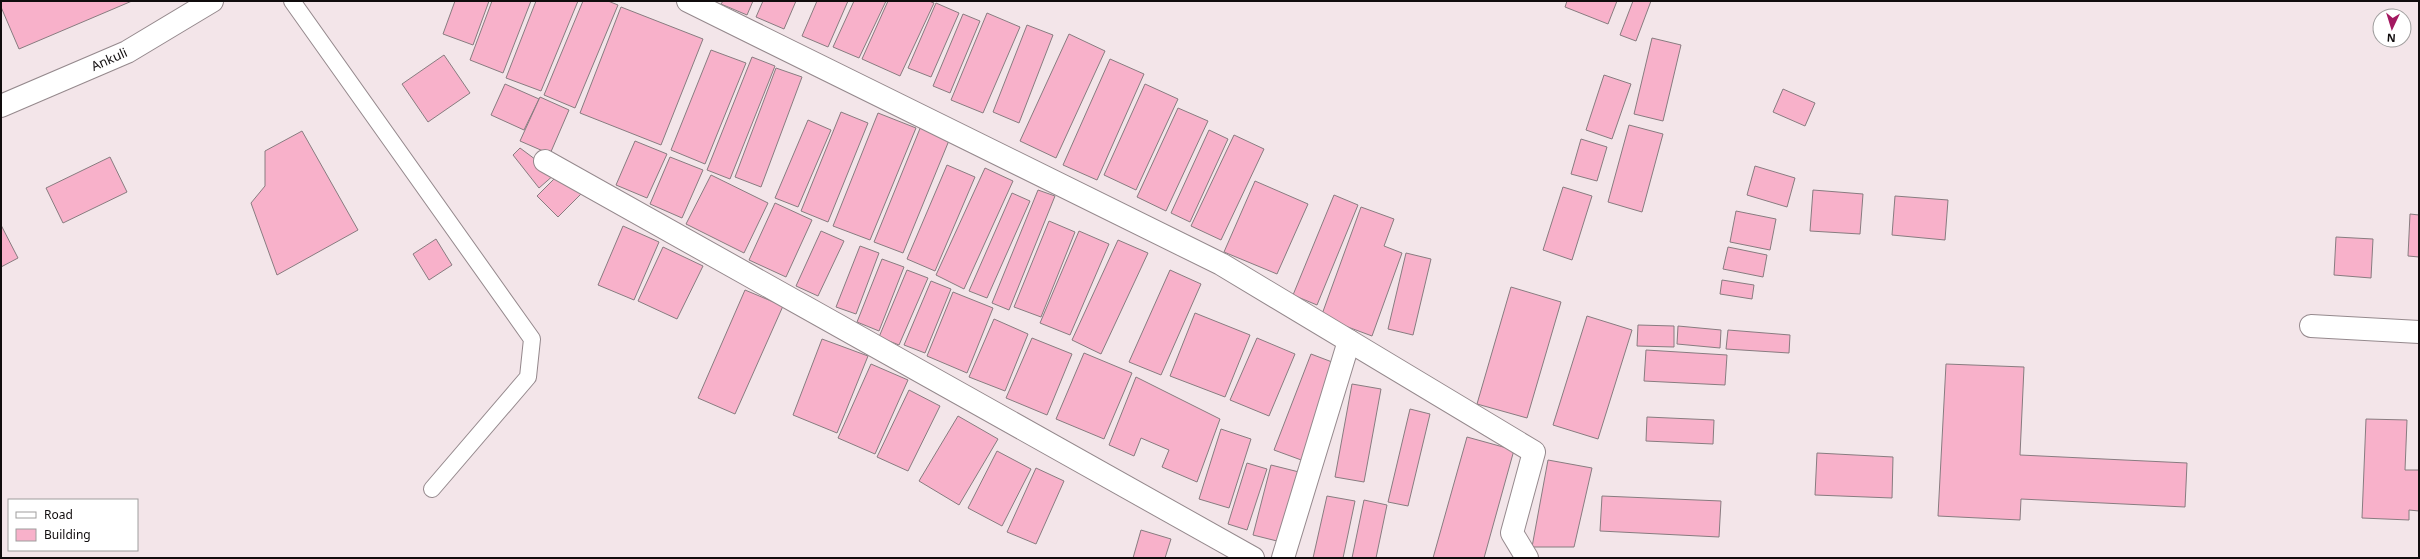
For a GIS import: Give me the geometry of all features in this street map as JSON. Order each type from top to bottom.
[{"type":"street","name":"Ankuli","points":[[1,106],[127,52],[212,1]]},
{"type":"street","points":[[688,1],[1221,264],[1534,452],[1512,533],[1527,558]]},
{"type":"street","points":[[545,161],[1252,558]]},
{"type":"street","points":[[2311,326],[2419,332]]},
{"type":"street","points":[[1284,558],[1349,341]]},
{"type":"lane","points":[[292,1],[532,339],[528,377],[432,489]]},
{"type":"building","points":[[1,1],[132,1],[19,49],[1,7]]},
{"type":"building","points":[[455,1],[489,1],[473,45],[443,34]]},
{"type":"building","points":[[492,1],[531,1],[503,73],[470,60]]},
{"type":"building","points":[[536,1],[578,1],[541,91],[506,78]]},
{"type":"building","points":[[583,1],[608,1],[618,5],[575,108],[544,95]]},
{"type":"building","points":[[723,1],[753,1],[747,15],[721,4]]},
{"type":"building","points":[[763,1],[796,1],[784,29],[756,17]]},
{"type":"building","points":[[817,1],[848,1],[828,47],[802,36]]},
{"type":"building","points":[[854,1],[886,1],[859,58],[833,47]]},
{"type":"building","points":[[888,1],[929,1],[934,3],[900,76],[862,59]]},
{"type":"building","points":[[1567,1],[1617,1],[1608,24],[1565,7]]},
{"type":"building","points":[[1633,1],[1651,1],[1636,41],[1620,35]]},
{"type":"building","points":[[936,3],[959,13],[931,77],[908,68]]},
{"type":"building","points":[[621,7],[703,39],[661,145],[580,113]]},
{"type":"building","points":[[987,13],[1020,27],[983,113],[951,100]]},
{"type":"building","points":[[963,14],[980,21],[950,93],[933,86]]},
{"type":"building","points":[[1027,25],[1053,35],[1019,123],[993,112]]},
{"type":"building","points":[[1069,34],[1105,51],[1056,158],[1020,141]]},
{"type":"building","points":[[1652,38],[1681,45],[1663,121],[1634,114]]},
{"type":"building","points":[[711,50],[746,63],[705,164],[671,150]]},
{"type":"building","points":[[444,55],[470,93],[428,122],[402,84]]},
{"type":"building","points":[[752,57],[775,66],[730,179],[707,170]]},
{"type":"building","points":[[1110,59],[1144,74],[1097,180],[1063,165]]},
{"type":"building","points":[[776,68],[802,77],[761,187],[735,177]]},
{"type":"building","points":[[1604,75],[1631,84],[1612,139],[1586,130]]},
{"type":"building","points":[[505,84],[539,99],[524,130],[491,115]]},
{"type":"building","points":[[1145,84],[1178,99],[1136,190],[1104,175]]},
{"type":"building","points":[[1783,89],[1815,103],[1805,126],[1773,112]]},
{"type":"building","points":[[540,97],[569,110],[550,154],[520,141]]},
{"type":"building","points":[[1178,108],[1208,121],[1166,211],[1137,197]]},
{"type":"building","points":[[841,112],[868,123],[828,222],[801,211]]},
{"type":"building","points":[[878,113],[916,128],[870,240],[833,226]]},
{"type":"building","points":[[808,120],[831,130],[798,207],[775,198]]},
{"type":"building","points":[[1629,125],[1663,134],[1642,212],[1608,202]]},
{"type":"building","points":[[921,126],[950,138],[903,253],[874,242]]},
{"type":"building","points":[[1209,130],[1228,139],[1190,222],[1171,213]]},
{"type":"building","points":[[302,131],[358,230],[277,275],[251,203],[265,186],[265,151]]},
{"type":"building","points":[[1234,135],[1264,149],[1221,240],[1191,226]]},
{"type":"building","points":[[1581,139],[1607,147],[1597,181],[1571,174]]},
{"type":"building","points":[[635,141],[667,154],[647,198],[616,185]]},
{"type":"building","points":[[520,148],[555,174],[539,188],[513,155]]},
{"type":"building","points":[[110,157],[127,192],[63,223],[46,188]]},
{"type":"building","points":[[670,157],[703,170],[682,218],[650,204]]},
{"type":"building","points":[[947,165],[975,177],[935,271],[907,259]]},
{"type":"building","points":[[1755,166],[1795,178],[1787,207],[1747,195]]},
{"type":"building","points":[[985,168],[1013,181],[964,289],[936,275]]},
{"type":"building","points":[[561,172],[582,193],[558,217],[537,196]]},
{"type":"building","points":[[711,175],[768,203],[744,253],[686,224]]},
{"type":"building","points":[[1255,181],[1308,204],[1277,274],[1224,252]]},
{"type":"building","points":[[1563,187],[1592,196],[1572,260],[1543,250]]},
{"type":"building","points":[[1038,190],[1055,196],[1009,310],[992,303]]},
{"type":"building","points":[[1813,190],[1863,194],[1860,234],[1810,231]]},
{"type":"building","points":[[1012,193],[1030,201],[987,298],[969,291]]},
{"type":"building","points":[[1334,195],[1358,205],[1317,305],[1293,295]]},
{"type":"building","points":[[1895,196],[1948,200],[1945,240],[1892,235]]},
{"type":"building","points":[[775,203],[812,220],[786,277],[749,260]]},
{"type":"building","points":[[1361,207],[1394,219],[1384,246],[1402,253],[1372,336],[1321,317]]},
{"type":"building","points":[[1736,211],[1776,219],[1770,250],[1730,242]]},
{"type":"building","points":[[2410,214],[2419,215],[2419,257],[2408,256]]},
{"type":"building","points":[[1049,221],[1075,232],[1041,317],[1014,307]]},
{"type":"building","points":[[1,225],[18,258],[1,267]]},
{"type":"building","points":[[623,226],[659,242],[634,300],[598,285]]},
{"type":"building","points":[[821,231],[844,241],[818,296],[796,286]]},
{"type":"building","points":[[1079,231],[1109,244],[1070,335],[1040,323]]},
{"type":"building","points":[[2336,237],[2373,239],[2371,278],[2334,275]]},
{"type":"building","points":[[436,239],[452,265],[429,280],[413,254]]},
{"type":"building","points":[[1118,240],[1148,253],[1101,354],[1072,340]]},
{"type":"building","points":[[860,246],[879,253],[856,314],[836,307]]},
{"type":"building","points":[[663,247],[703,266],[677,319],[638,301]]},
{"type":"building","points":[[1728,247],[1767,255],[1763,277],[1723,269]]},
{"type":"building","points":[[1406,253],[1431,259],[1413,335],[1388,329]]},
{"type":"building","points":[[882,259],[904,267],[879,331],[857,322]]},
{"type":"building","points":[[907,270],[928,278],[899,345],[879,337]]},
{"type":"building","points":[[1170,270],[1201,284],[1161,375],[1129,362]]},
{"type":"building","points":[[1722,280],[1754,285],[1752,299],[1720,294]]},
{"type":"building","points":[[931,281],[951,289],[925,353],[904,345]]},
{"type":"building","points":[[1511,287],[1561,302],[1527,418],[1477,404]]},
{"type":"building","points":[[745,290],[783,306],[735,414],[698,398]]},
{"type":"building","points":[[953,292],[993,308],[967,373],[927,356]]},
{"type":"building","points":[[1195,313],[1250,335],[1225,397],[1170,376]]},
{"type":"building","points":[[1587,316],[1632,330],[1598,439],[1553,425]]},
{"type":"building","points":[[994,319],[1028,334],[1005,391],[969,377]]},
{"type":"building","points":[[1638,325],[1674,326],[1674,347],[1637,346]]},
{"type":"building","points":[[1678,326],[1721,330],[1720,348],[1677,344]]},
{"type":"building","points":[[1728,330],[1790,335],[1789,353],[1726,349]]},
{"type":"building","points":[[1032,338],[1072,354],[1047,415],[1006,398]]},
{"type":"building","points":[[1257,338],[1295,354],[1269,416],[1230,400]]},
{"type":"building","points":[[822,339],[868,356],[837,433],[793,415]]},
{"type":"building","points":[[1646,350],[1727,355],[1725,385],[1644,381]]},
{"type":"building","points":[[1084,353],[1132,373],[1104,439],[1056,419]]},
{"type":"building","points":[[1311,354],[1340,365],[1304,461],[1274,450]]},
{"type":"building","points":[[871,364],[908,380],[875,454],[838,438]]},
{"type":"building","points":[[1946,364],[2024,367],[2020,455],[2187,463],[2185,507],[2021,499],[2020,520],[1938,516]]},
{"type":"building","points":[[1136,377],[1220,419],[1197,482],[1162,467],[1169,450],[1141,438],[1134,456],[1109,445]]},
{"type":"building","points":[[1352,384],[1381,389],[1364,482],[1335,477]]},
{"type":"building","points":[[909,390],[940,406],[908,471],[877,457]]},
{"type":"building","points":[[1410,409],[1430,414],[1408,506],[1388,502]]},
{"type":"building","points":[[958,416],[998,439],[959,505],[919,481]]},
{"type":"building","points":[[1647,417],[1714,420],[1713,444],[1646,441]]},
{"type":"building","points":[[2366,419],[2407,420],[2405,470],[2419,470],[2419,511],[2409,510],[2409,520],[2362,518]]},
{"type":"building","points":[[1221,429],[1251,439],[1229,508],[1199,499]]},
{"type":"building","points":[[1467,437],[1514,450],[1484,558],[1433,558]]},
{"type":"building","points":[[997,451],[1031,469],[1002,526],[968,508]]},
{"type":"building","points":[[1817,453],[1893,457],[1892,498],[1815,495]]},
{"type":"building","points":[[1548,460],[1592,468],[1574,547],[1532,547]]},
{"type":"building","points":[[1247,463],[1267,469],[1247,530],[1228,524]]},
{"type":"building","points":[[1271,465],[1299,472],[1281,542],[1253,535]]},
{"type":"building","points":[[1036,468],[1064,481],[1036,544],[1007,532]]},
{"type":"building","points":[[1327,496],[1355,501],[1343,558],[1313,558]]},
{"type":"building","points":[[1602,496],[1721,501],[1719,537],[1600,531]]},
{"type":"building","points":[[1364,500],[1387,505],[1376,558],[1352,558]]},
{"type":"building","points":[[1141,530],[1171,539],[1165,558],[1133,558]]}]
